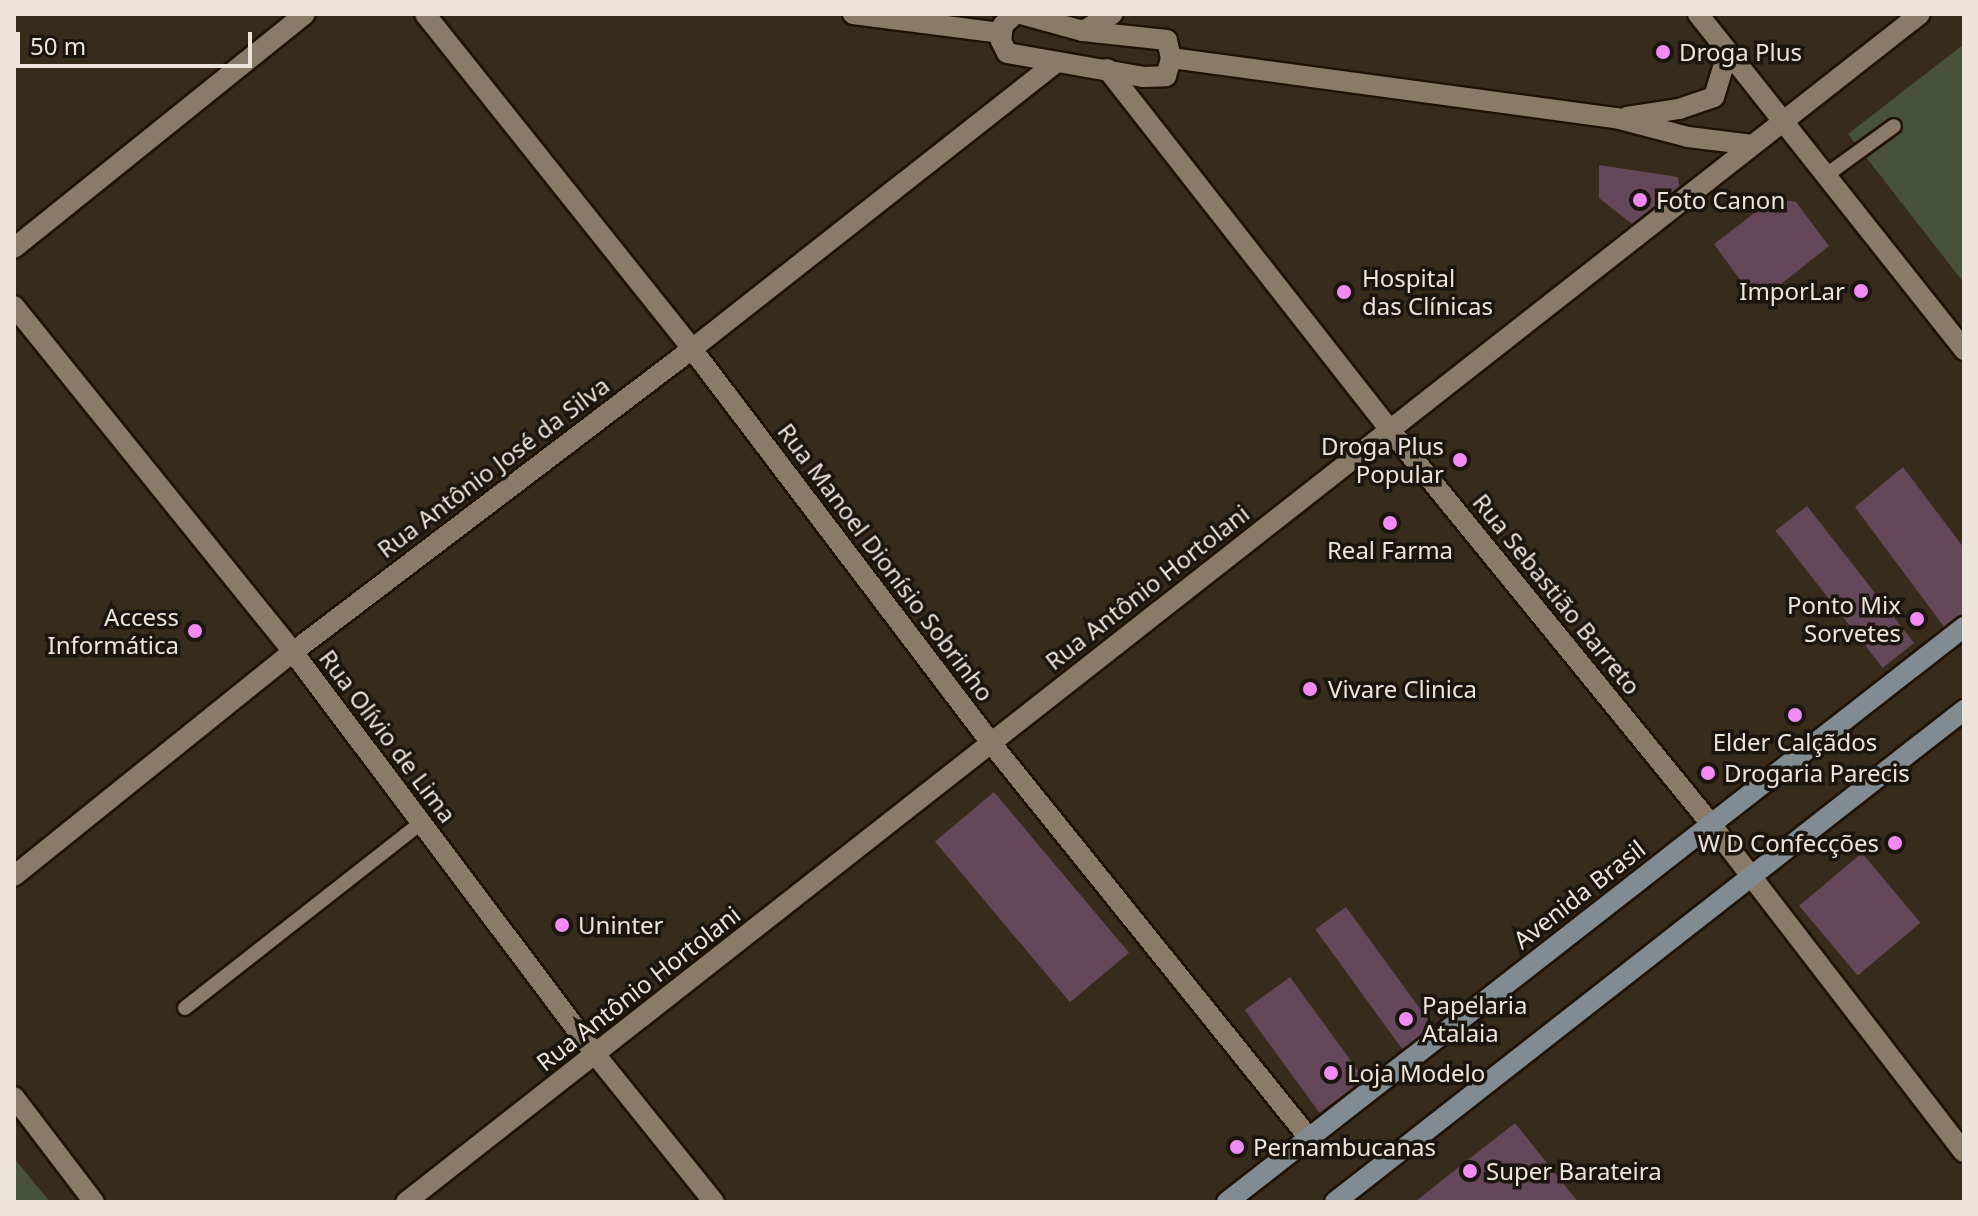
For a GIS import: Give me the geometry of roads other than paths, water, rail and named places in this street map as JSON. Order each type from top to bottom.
[{"type":"main road","name":"Avenida Brasil","points":[[1227,1202],[1964,627]]},
{"type":"main road","points":[[1348,1198],[1964,710]]},
{"type":"street","points":[[14,248],[305,14]]},
{"type":"street","name":"Rua Manoel Dionísio Sobrinho","points":[[425,14],[692,349],[991,743],[1309,1138]]},
{"type":"street","points":[[853,14],[1004,43],[1057,62],[1162,78],[1171,58],[1167,40],[1083,31],[1051,19],[1021,14]]},
{"type":"street","points":[[1004,43],[1007,18],[1015,14]]},
{"type":"street","points":[[1083,31],[1112,14]]},
{"type":"street","points":[[1698,14],[1964,350]]},
{"type":"street","name":"Rua Antônio Hortolani","points":[[406,1202],[1920,14]]},
{"type":"street","points":[[1616,118],[1679,109],[1714,97],[1723,72],[1721,45]]},
{"type":"street","points":[[1171,58],[1616,118],[1688,137],[1753,145]]},
{"type":"street","name":"Rua Antônio José da Silva","points":[[14,876],[293,652],[692,349],[1007,105],[1057,62]]},
{"type":"street","name":"Rua Sebastião Barreto","points":[[1107,69],[1390,430],[1711,824],[1964,1152]]},
{"type":"street","name":"Rua Olívio de Lima","points":[[14,306],[293,652],[595,1054],[714,1202]]},
{"type":"street","points":[[14,1097],[94,1202]]},
{"type":"lane","points":[[1825,176],[1894,126]]},
{"type":"lane","points":[[185,1008],[421,823]]},
{"type":"place","name":"Droga Plus","points":[[1663,52]]},
{"type":"place","name":"Foto Canon","points":[[1640,200]]},
{"type":"place","name":"ImporLar","points":[[1861,291]]},
{"type":"place","name":"Hospital das Clínicas","points":[[1344,292]]},
{"type":"place","name":"Droga Plus Popular","points":[[1460,460]]},
{"type":"place","name":"Real Farma","points":[[1390,523]]},
{"type":"place","name":"Ponto Mix Sorvetes","points":[[1917,619]]},
{"type":"place","name":"Access Informática","points":[[195,631]]},
{"type":"place","name":"Vivare Clinica","points":[[1310,689]]},
{"type":"place","name":"Elder Calçãdos","points":[[1795,715]]},
{"type":"place","name":"Drogaria Parecis","points":[[1708,773]]},
{"type":"place","name":"W D Confecções","points":[[1895,843]]},
{"type":"place","name":"Uninter","points":[[562,925]]},
{"type":"place","name":"Papelaria Atalaia","points":[[1406,1019]]},
{"type":"place","name":"Loja Modelo","points":[[1331,1073]]},
{"type":"place","name":"Pernambucanas","points":[[1237,1147]]},
{"type":"place","name":"Super Barateira","points":[[1470,1171]]}]
